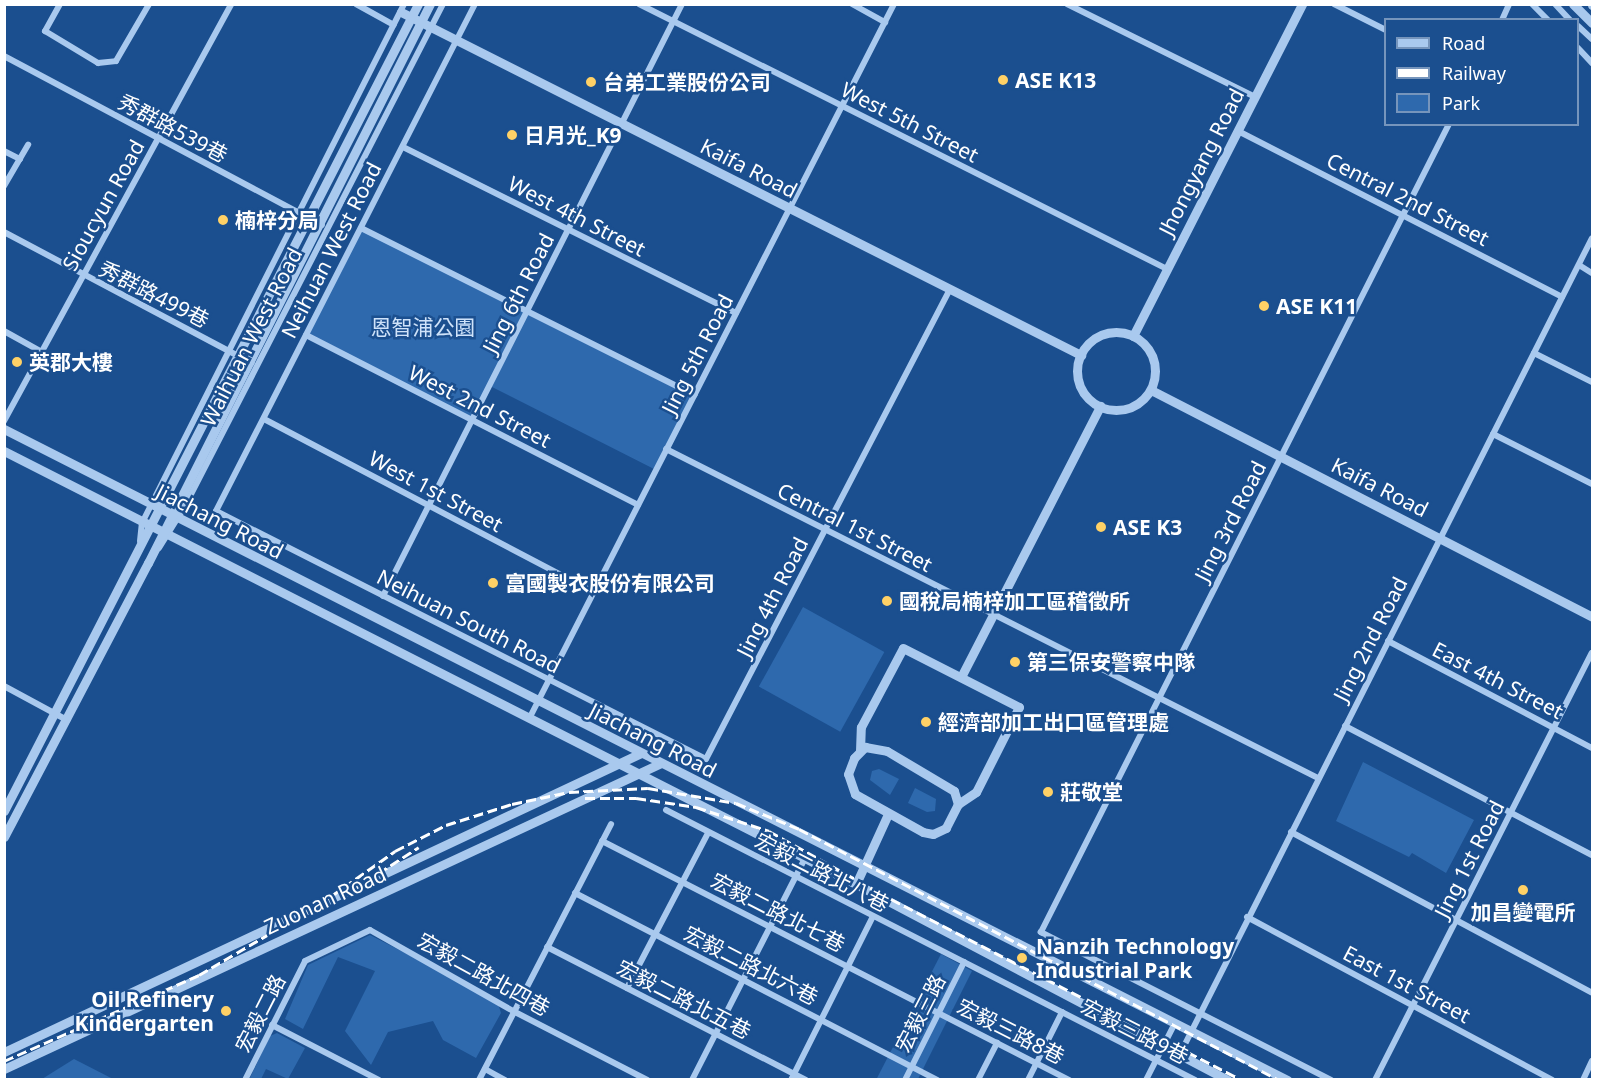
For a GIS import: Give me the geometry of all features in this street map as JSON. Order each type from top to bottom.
[{"type":"street","points":[[60,4],[45,31],[98,63],[116,61],[149,4]]},
{"type":"street","name":"Sioucyun Road","points":[[4,421],[231,4]]},
{"type":"street","points":[[356,4],[394,25]]},
{"type":"street","name":"Waihuan West Road","points":[[4,811],[57,714],[418,4]]},
{"type":"street","name":"Waihuan West Road","points":[[4,837],[68,721],[152,555],[174,518],[323,226],[430,4]]},
{"type":"street","name":"Waihuan West Road","points":[[323,226],[443,4]]},
{"type":"street","name":"Neihuan West Road","points":[[216,511],[476,4]]},
{"type":"street","name":"West 5th Street","points":[[639,4],[1167,269]]},
{"type":"street","name":"Jing 6th Road","points":[[383,596],[682,4]]},
{"type":"street","points":[[852,4],[885,22]]},
{"type":"street","name":"Jing 5th Road","points":[[528,718],[894,4]]},
{"type":"street","points":[[1067,4],[1082,8],[1255,97]]},
{"type":"street","name":"Jhongyang Road","points":[[1133,336],[1302,4]]},
{"type":"street","points":[[1334,4],[1384,29]]},
{"type":"street","points":[[1503,18],[1509,4]]},
{"type":"street","points":[[1532,4],[1547,18],[1556,5],[1568,18]]},
{"type":"street","points":[[1573,4],[1593,23]]},
{"type":"street","name":"Waihuan West Road","points":[[139,549],[142,523],[403,8]]},
{"type":"street","name":"Kaifa Road","points":[[403,8],[421,22],[1081,355]]},
{"type":"street","points":[[1579,27],[1593,39]]},
{"type":"street","points":[[1579,49],[1593,63]]},
{"type":"street","name":"秀群路539巷","points":[[4,56],[323,226]]},
{"type":"street","name":"Jing 3rd Road","points":[[1199,1012],[1041,932],[1448,126]]},
{"type":"street","name":"Central 2nd Street","points":[[1238,130],[1562,297]]},
{"type":"street","points":[[4,186],[28,145]]},
{"type":"street","name":"West 4th Street","points":[[403,147],[736,314]]},
{"type":"street","points":[[4,151],[20,159]]},
{"type":"street","points":[[361,228],[694,395]]},
{"type":"street","name":"秀群路499巷","points":[[4,232],[83,276],[253,363]]},
{"type":"street","name":"Jing 2nd Road","points":[[1179,1056],[1247,917],[1593,238]]},
{"type":"street","points":[[1579,265],[1593,273]]},
{"type":"street","name":"Jing 4th Road","points":[[706,759],[950,289]]},
{"type":"street","points":[[4,331],[42,352]]},
{"type":"street","points":[[1116,332],[1133,336],[1149,350],[1154,361],[1151,390],[1140,403],[1124,410],[1100,406],[1079,384],[1081,355],[1099,336],[1116,332]]},
{"type":"street","name":"West 2nd Street","points":[[306,335],[638,505]]},
{"type":"street","points":[[1534,352],[1593,382]]},
{"type":"street","name":"Kaifa Road","points":[[1151,390],[1593,617]]},
{"type":"street","points":[[961,677],[1100,406]]},
{"type":"street","name":"West 1st Street","points":[[264,419],[593,592]]},
{"type":"street","name":"Jiachang Road","points":[[4,429],[174,518],[1287,1080]]},
{"type":"street","points":[[1493,434],[1593,484]]},
{"type":"street","name":"Central 1st Street","points":[[666,449],[1318,778]]},
{"type":"street","name":"Jiachang Road","points":[[4,452],[856,884],[1227,1080]]},
{"type":"street","name":"Neihuan South Road","points":[[216,511],[706,759]]},
{"type":"street","name":"East 4th Street","points":[[1388,641],[1593,748]]},
{"type":"street","points":[[903,648],[961,677],[1019,707],[976,792],[958,804],[951,822],[933,834],[861,800],[848,782],[851,766],[860,751],[861,727],[903,648]]},
{"type":"street","name":"Jing 1st Road","points":[[1375,1080],[1593,653]]},
{"type":"street","points":[[4,686],[68,721]]},
{"type":"street","points":[[1345,726],[1593,855]]},
{"type":"street","points":[[860,751],[872,746],[886,751],[949,786],[958,804]]},
{"type":"street","name":"Zuonan Road","points":[[4,1052],[620,765],[641,753]]},
{"type":"street","name":"Zuonan Road","points":[[4,1069],[661,763]]},
{"type":"street","name":"宏毅二路北八巷","points":[[666,810],[964,962]]},
{"type":"street","points":[[856,884],[888,814]]},
{"type":"street","points":[[479,1080],[611,824]]},
{"type":"street","points":[[1291,832],[1593,993]]},
{"type":"street","points":[[627,988],[708,833]]},
{"type":"street","name":"宏毅二路北七巷","points":[[602,841],[938,1013]]},
{"type":"street","points":[[692,1080],[805,858]]},
{"type":"street","name":"宏毅二路北六巷","points":[[575,893],[938,1080]]},
{"type":"street","points":[[792,1076],[873,916]]},
{"type":"street","name":"East 1st Street","points":[[1247,917],[1552,1080]]},
{"type":"street","name":"宏毅二路北四巷","points":[[305,961],[370,930],[513,1011],[647,1080]]},
{"type":"street","name":"宏毅二路北五巷","points":[[547,947],[792,1076],[806,1080]]},
{"type":"street","name":"宏毅二路","points":[[245,1080],[305,961]]},
{"type":"street","name":"宏毅三路9巷","points":[[964,962],[1195,1080]]},
{"type":"street","name":"宏毅三路","points":[[905,1080],[964,962]]},
{"type":"street","points":[[1028,1080],[1062,1012]]},
{"type":"street","points":[[1199,1012],[1331,1080]]},
{"type":"street","name":"宏毅三路8巷","points":[[938,1013],[1069,1080]]},
{"type":"street","points":[[1146,1080],[1175,1023]]},
{"type":"street","points":[[272,1025],[379,1080]]},
{"type":"street","points":[[978,1080],[997,1043]]},
{"type":"street","points":[[1583,1080],[1593,1061]]},
{"type":"street","points":[[485,1069],[505,1080]]},
{"type":"green space","name":"恩智浦公園","points":[[361,228],[694,395],[656,470],[490,386],[472,420],[306,335]]},
{"type":"green space","points":[[803,607],[884,652],[840,732],[759,687]]},
{"type":"green space","points":[[1363,762],[1474,820],[1446,873],[1412,853],[1409,857],[1336,821]]},
{"type":"green space","points":[[879,769],[899,779],[890,795],[870,780],[872,771]]},
{"type":"green space","points":[[915,788],[936,799],[935,811],[927,812],[908,803]]},
{"type":"green space","points":[[370,935],[497,1000],[501,1013],[476,1058],[443,1040],[433,1021],[388,1032],[371,1065],[345,1031],[375,971],[338,957],[303,1029],[285,1019],[308,965]]},
{"type":"green space","points":[[941,954],[972,971],[918,1079],[876,1080]]},
{"type":"green space","points":[[277,1033],[305,1048],[288,1079],[266,1069],[261,1079],[249,1080],[270,1036]]},
{"type":"green space","points":[[74,1059],[113,1079],[42,1079]]},
{"type":"railway","points":[[4,1061],[199,975],[320,904],[395,851],[446,825],[512,804],[569,792],[648,788],[736,803],[799,829],[1279,1080]]},
{"type":"railway","points":[[585,798],[636,798],[696,807],[769,831],[891,899],[1242,1080]]},
{"type":"railway","points":[[354,889],[419,847]]},
{"type":"place","name":"ASE K13","points":[[1003,80]]},
{"type":"place","name":"台弟工業股份公司","points":[[591,82]]},
{"type":"place","name":"日月光_K9","points":[[512,135]]},
{"type":"place","name":"楠梓分局","points":[[223,220]]},
{"type":"place","name":"ASE K11","points":[[1264,306]]},
{"type":"place","name":"英郡大樓","points":[[17,362]]},
{"type":"place","name":"ASE K3","points":[[1101,527]]},
{"type":"place","name":"富國製衣股份有限公司","points":[[493,583]]},
{"type":"place","name":"國稅局楠梓加工區稽徵所","points":[[887,601]]},
{"type":"place","name":"第三保安警察中隊","points":[[1015,662]]},
{"type":"place","name":"經濟部加工出口區管理處","points":[[926,722]]},
{"type":"place","name":"莊敬堂","points":[[1048,792]]},
{"type":"place","name":"加昌變電所","points":[[1523,890]]},
{"type":"place","name":"Nanzih Technology Industrial Park","points":[[1022,958]]},
{"type":"place","name":"Oil Refinery Kindergarten","points":[[226,1011]]}]
